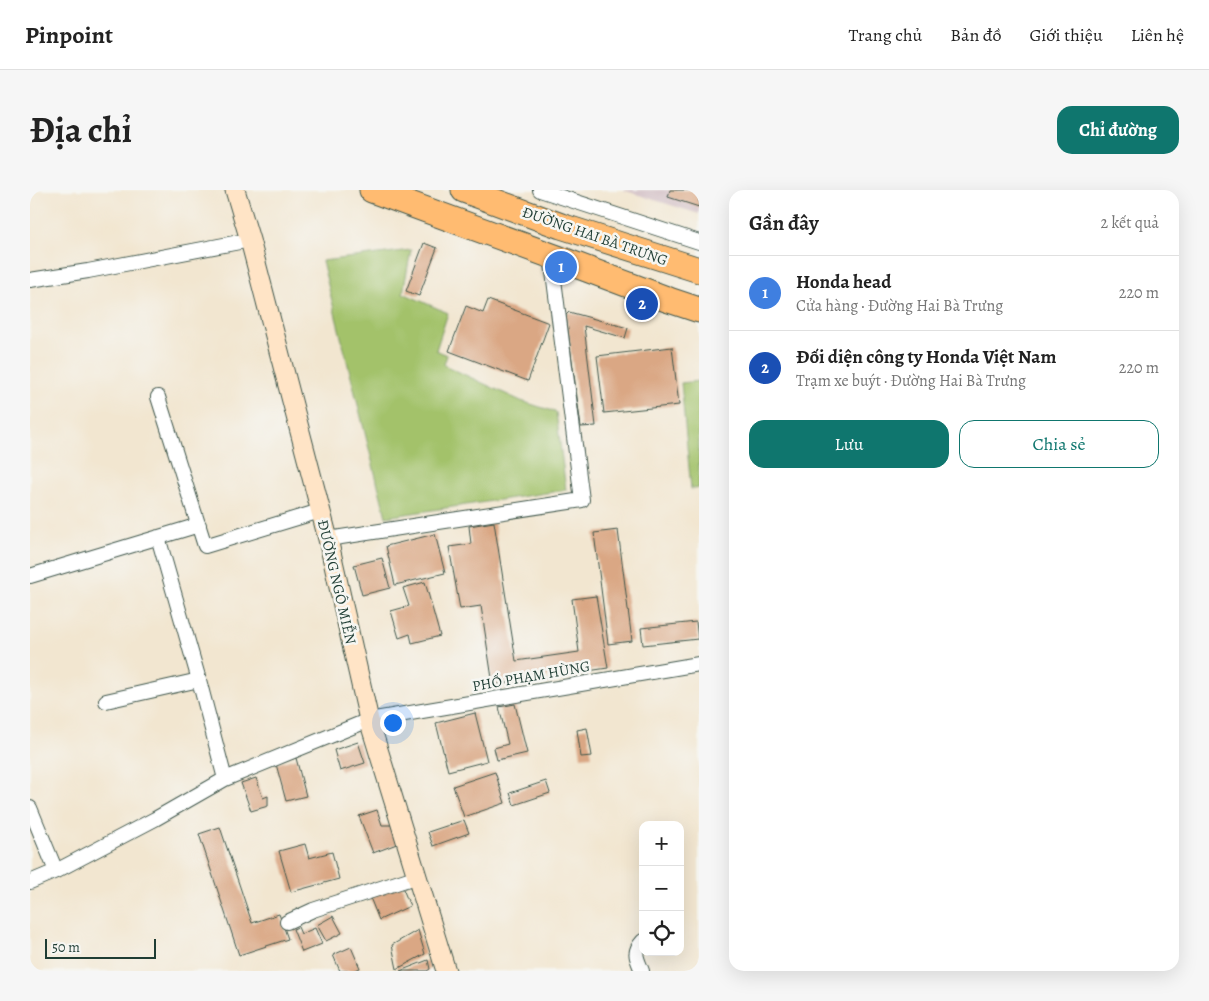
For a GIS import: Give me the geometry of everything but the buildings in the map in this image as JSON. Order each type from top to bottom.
[{"type":"highway","points":[[372,190],[699,310]]},
{"type":"highway","name":"ĐƯỜNG HAI BÀ TRƯNG","points":[[464,190],[561,226],[699,270]]},
{"type":"street","name":"ĐƯỜNG NGÔ MIỄN","points":[[235,190],[250,240],[328,539],[369,720],[418,876],[442,969]]},
{"type":"street","name":"ĐƯỜNG HAI BÀ TRƯNG","points":[[540,190],[699,242]]},
{"type":"street","points":[[30,280],[88,271],[250,240]]},
{"type":"street","points":[[328,539],[582,500],[551,256]]},
{"type":"street","points":[[158,397],[206,546],[320,512]]},
{"type":"street","points":[[30,576],[199,525]]},
{"type":"street","points":[[158,537],[226,779]]},
{"type":"street","name":"PHỐ PHẠM HÙNG","points":[[30,882],[155,819],[226,779],[369,720],[699,664]]},
{"type":"street","points":[[106,701],[199,680]]},
{"type":"street","points":[[30,808],[56,870]]},
{"type":"street","points":[[287,922],[313,910],[418,876]]},
{"type":"street","points":[[639,946],[636,953],[642,971]]},
{"type":"shaded area","points":[[623,190],[699,190],[699,214]]},
{"type":"green space","points":[[411,250],[403,293],[448,313],[436,350],[447,355],[444,365],[521,401],[556,412],[566,490],[386,517],[322,261]]},
{"type":"green space","points":[[699,381],[699,488],[691,489],[681,383]]},
{"type":"place","name":"Honda head","points":[[561,267]]},
{"type":"place","name":"Đối diện công ty Honda Việt Nam","points":[[642,304]]}]
